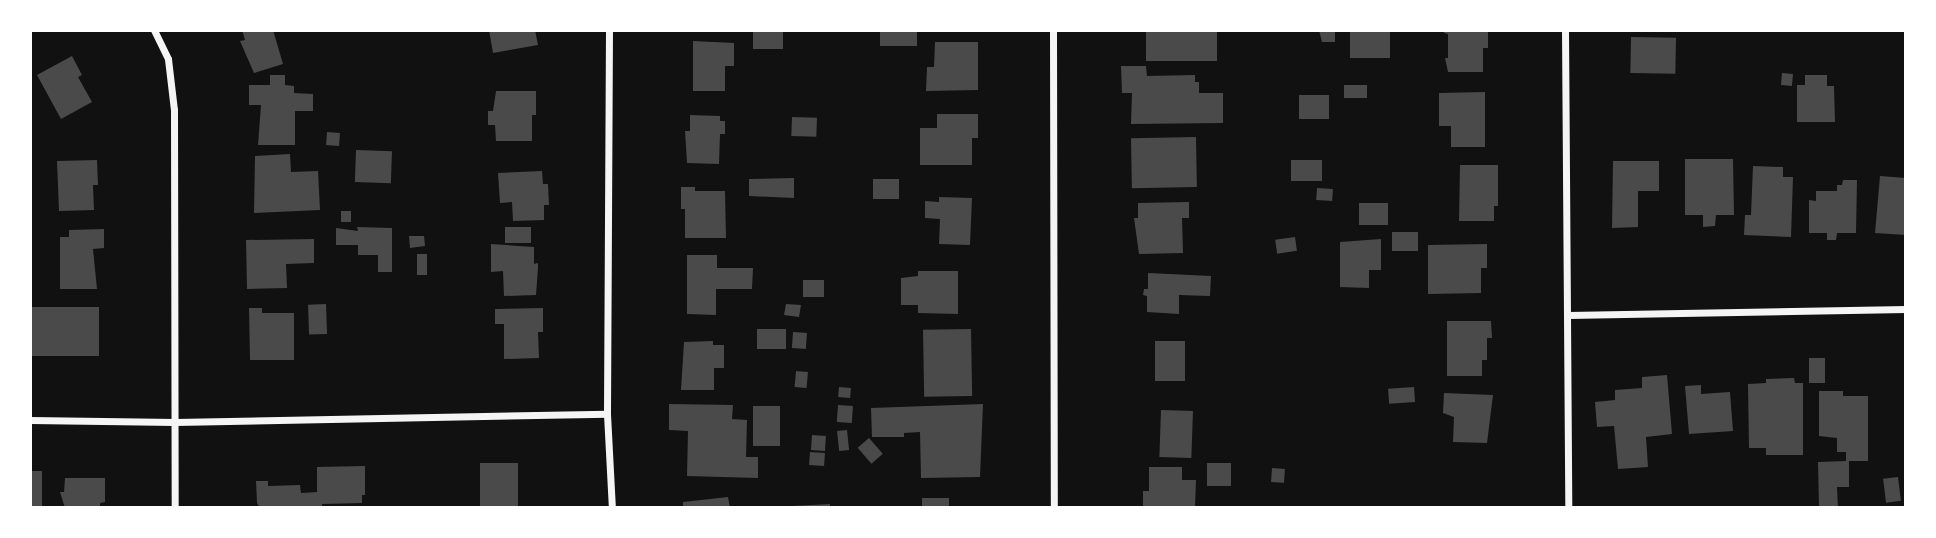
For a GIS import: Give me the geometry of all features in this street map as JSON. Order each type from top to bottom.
[{"type":"street","points":[[155,30],[168,59],[174,110],[175,508]]},
{"type":"street","points":[[609,30],[607,414],[612,508]]},
{"type":"street","points":[[1053,30],[1054,508]]},
{"type":"street","points":[[1564,30],[1568,508]]},
{"type":"street","points":[[1568,315],[1906,309]]},
{"type":"street","points":[[30,420],[175,422],[607,414]]},
{"type":"building","points":[[242,30],[273,30],[283,64],[254,73],[240,41],[245,40]]},
{"type":"building","points":[[489,30],[535,30],[538,45],[493,53]]},
{"type":"building","points":[[753,30],[783,30],[783,49],[753,49]]},
{"type":"building","points":[[880,30],[917,30],[917,46],[880,46]]},
{"type":"building","points":[[1146,30],[1217,30],[1217,61],[1146,61]]},
{"type":"building","points":[[1319,30],[1335,30],[1335,42],[1322,42]]},
{"type":"building","points":[[1350,30],[1390,30],[1390,58],[1350,58]]},
{"type":"building","points":[[1444,30],[1488,32],[1488,48],[1483,48],[1483,72],[1448,72],[1445,58],[1448,58],[1448,34],[1444,33]]},
{"type":"building","points":[[1631,37],[1676,38],[1675,74],[1630,73]]},
{"type":"building","points":[[693,41],[734,43],[734,66],[725,66],[725,91],[693,91]]},
{"type":"building","points":[[935,42],[978,42],[978,90],[926,91],[927,67],[934,67]]},
{"type":"building","points":[[72,56],[82,75],[78,77],[92,102],[61,119],[37,75]]},
{"type":"building","points":[[1121,66],[1146,66],[1147,76],[1195,75],[1195,82],[1199,82],[1199,93],[1223,93],[1223,123],[1131,124],[1132,93],[1122,93]]},
{"type":"building","points":[[1782,73],[1793,74],[1792,86],[1781,85]]},
{"type":"building","points":[[270,75],[285,75],[285,85],[294,86],[294,93],[313,94],[313,111],[295,111],[295,145],[258,145],[261,105],[249,105],[249,85],[270,85]]},
{"type":"building","points":[[1805,75],[1827,75],[1827,86],[1834,86],[1835,122],[1797,122],[1797,85],[1805,85]]},
{"type":"building","points":[[1344,85],[1367,85],[1367,98],[1344,98]]},
{"type":"building","points":[[496,91],[536,91],[532,141],[496,141],[495,125],[488,125],[488,111],[493,111]]},
{"type":"building","points":[[1485,92],[1485,147],[1451,147],[1451,126],[1439,126],[1439,93]]},
{"type":"building","points":[[1299,95],[1329,95],[1329,119],[1299,119]]},
{"type":"building","points":[[937,114],[978,114],[978,138],[972,138],[972,165],[920,165],[920,128],[937,128]]},
{"type":"building","points":[[690,115],[720,116],[720,121],[725,121],[725,134],[720,134],[719,164],[687,163],[685,131],[690,131]]},
{"type":"building","points":[[792,117],[817,118],[816,137],[791,136]]},
{"type":"building","points":[[327,132],[340,133],[339,146],[326,145]]},
{"type":"building","points":[[1196,137],[1197,187],[1132,188],[1131,138]]},
{"type":"building","points":[[356,150],[392,151],[391,183],[355,182]]},
{"type":"building","points":[[290,154],[291,172],[318,171],[320,210],[254,213],[255,156]]},
{"type":"building","points":[[1685,159],[1733,159],[1734,215],[1716,215],[1715,226],[1703,227],[1703,215],[1685,215]]},
{"type":"building","points":[[97,160],[98,185],[93,185],[94,210],[59,211],[57,161]]},
{"type":"building","points":[[1291,160],[1322,160],[1322,181],[1291,181]]},
{"type":"building","points":[[1613,161],[1659,161],[1659,191],[1638,191],[1638,227],[1612,228]]},
{"type":"building","points":[[1460,165],[1498,165],[1498,206],[1494,206],[1494,221],[1459,221]]},
{"type":"building","points":[[1753,166],[1783,167],[1783,177],[1793,177],[1791,237],[1744,235],[1745,215],[1751,215]]},
{"type":"building","points":[[542,171],[543,184],[548,184],[549,205],[544,205],[544,220],[513,221],[512,202],[500,203],[498,173]]},
{"type":"building","points":[[1880,176],[1906,178],[1906,235],[1875,233]]},
{"type":"building","points":[[794,178],[794,198],[749,196],[749,179]]},
{"type":"building","points":[[873,179],[899,179],[899,199],[873,199]]},
{"type":"building","points":[[1843,180],[1857,180],[1856,233],[1837,233],[1836,240],[1827,240],[1827,233],[1809,233],[1809,200],[1816,201],[1816,191],[1837,191],[1837,185],[1842,185]]},
{"type":"building","points":[[681,187],[695,187],[695,191],[725,191],[726,238],[685,238],[685,209],[681,209]]},
{"type":"building","points":[[1317,188],[1333,189],[1332,201],[1316,200]]},
{"type":"building","points":[[939,197],[972,198],[970,245],[939,244],[940,219],[925,218],[925,201],[939,202]]},
{"type":"building","points":[[1189,202],[1189,218],[1182,218],[1183,253],[1139,254],[1134,218],[1138,218],[1138,203]]},
{"type":"building","points":[[1359,203],[1388,203],[1388,225],[1359,225]]},
{"type":"building","points":[[341,211],[351,211],[351,222],[341,222]]},
{"type":"building","points":[[357,227],[392,228],[392,272],[378,272],[378,255],[358,255],[358,245],[336,245],[336,228],[358,231]]},
{"type":"building","points":[[505,227],[531,227],[531,243],[505,243]]},
{"type":"building","points":[[104,229],[104,248],[93,249],[97,289],[60,289],[60,237],[69,237],[69,230]]},
{"type":"building","points":[[1392,232],[1418,232],[1418,251],[1392,251]]},
{"type":"building","points":[[409,236],[424,236],[425,246],[410,248]]},
{"type":"building","points":[[1295,237],[1297,251],[1277,254],[1275,240]]},
{"type":"building","points":[[314,239],[314,263],[286,264],[287,288],[247,289],[246,240]]},
{"type":"building","points":[[1381,239],[1381,270],[1369,270],[1369,288],[1340,287],[1340,242]]},
{"type":"building","points":[[491,244],[534,247],[534,264],[538,263],[536,295],[504,296],[503,271],[491,272]]},
{"type":"building","points":[[1487,244],[1487,268],[1481,268],[1481,293],[1428,294],[1428,245]]},
{"type":"building","points":[[417,254],[427,254],[427,275],[417,275]]},
{"type":"building","points":[[687,255],[717,255],[717,268],[753,268],[752,289],[716,289],[716,315],[687,314]]},
{"type":"building","points":[[918,271],[958,271],[958,314],[918,313],[918,305],[901,305],[901,278],[918,276]]},
{"type":"building","points":[[1148,273],[1211,276],[1210,296],[1179,295],[1179,314],[1147,312],[1147,296],[1143,295],[1144,289],[1148,289]]},
{"type":"building","points":[[803,280],[824,280],[824,297],[803,297]]},
{"type":"building","points":[[326,304],[327,334],[309,335],[308,305]]},
{"type":"building","points":[[786,304],[801,305],[799,317],[784,315]]},
{"type":"building","points":[[31,307],[99,307],[99,356],[31,356]]},
{"type":"building","points":[[249,308],[262,308],[262,313],[294,313],[294,360],[250,360]]},
{"type":"building","points":[[543,308],[543,332],[538,332],[539,358],[504,359],[504,324],[495,324],[495,309]]},
{"type":"building","points":[[1447,321],[1491,321],[1492,338],[1487,338],[1487,360],[1482,360],[1482,376],[1447,376]]},
{"type":"building","points":[[757,329],[786,329],[786,349],[757,349]]},
{"type":"building","points":[[971,329],[972,396],[924,397],[923,330]]},
{"type":"building","points":[[793,332],[807,333],[806,349],[792,348]]},
{"type":"building","points":[[713,341],[713,345],[724,345],[724,368],[714,368],[714,390],[681,390],[684,342]]},
{"type":"building","points":[[1155,341],[1185,341],[1185,381],[1155,381]]},
{"type":"building","points":[[1809,358],[1825,358],[1825,383],[1809,383]]},
{"type":"building","points":[[796,371],[808,372],[807,388],[795,387]]},
{"type":"building","points":[[1667,375],[1672,434],[1646,437],[1648,467],[1618,469],[1614,426],[1597,427],[1595,402],[1615,400],[1615,390],[1642,388],[1642,377]]},
{"type":"building","points":[[1794,378],[1795,383],[1803,383],[1803,455],[1766,455],[1766,448],[1749,448],[1748,384],[1766,383],[1766,379]]},
{"type":"building","points":[[1701,385],[1701,394],[1730,392],[1733,431],[1689,434],[1685,386]]},
{"type":"building","points":[[839,387],[851,388],[850,398],[838,397]]},
{"type":"building","points":[[1414,387],[1415,402],[1389,404],[1388,389]]},
{"type":"building","points":[[1819,391],[1843,391],[1843,396],[1868,396],[1868,461],[1849,461],[1849,487],[1837,487],[1838,508],[1819,508],[1818,462],[1846,461],[1846,452],[1837,452],[1837,438],[1819,436]]},
{"type":"building","points":[[1444,393],[1493,395],[1487,443],[1453,442],[1454,417],[1443,413]]},
{"type":"building","points":[[669,404],[733,405],[732,419],[747,420],[746,457],[758,457],[758,478],[687,476],[688,431],[669,430]]},
{"type":"building","points":[[983,404],[980,477],[921,478],[920,432],[904,433],[904,437],[872,437],[871,408]]},
{"type":"building","points":[[838,405],[853,406],[852,423],[837,422]]},
{"type":"building","points":[[753,406],[780,406],[780,446],[753,446]]},
{"type":"building","points":[[1161,410],[1193,411],[1191,458],[1159,457]]},
{"type":"building","points":[[847,430],[849,450],[839,451],[837,431]]},
{"type":"building","points":[[812,435],[826,436],[825,451],[811,450]]},
{"type":"building","points":[[869,438],[883,454],[871,464],[858,448]]},
{"type":"building","points":[[810,452],[825,453],[824,466],[809,465]]},
{"type":"building","points":[[480,463],[518,463],[518,508],[480,508]]},
{"type":"building","points":[[1207,463],[1231,463],[1231,486],[1207,486]]},
{"type":"building","points":[[365,466],[365,495],[362,495],[362,503],[322,504],[322,508],[260,508],[257,503],[256,481],[268,481],[268,486],[300,485],[301,493],[317,492],[317,467]]},
{"type":"building","points":[[1149,467],[1182,467],[1182,480],[1196,480],[1195,508],[1143,508],[1143,491],[1149,491]]},
{"type":"building","points":[[1272,468],[1285,469],[1284,483],[1271,482]]},
{"type":"building","points":[[30,471],[42,471],[42,508],[30,508]]},
{"type":"building","points":[[1898,477],[1901,501],[1886,503],[1883,479]]},
{"type":"building","points":[[65,478],[105,478],[105,502],[100,503],[100,508],[65,508],[60,492],[64,492]]},
{"type":"building","points":[[728,497],[730,508],[683,508],[683,502]]},
{"type":"building","points":[[922,498],[949,498],[949,508],[922,508]]},
{"type":"building","points":[[830,504],[830,508],[792,508],[792,506]]}]
